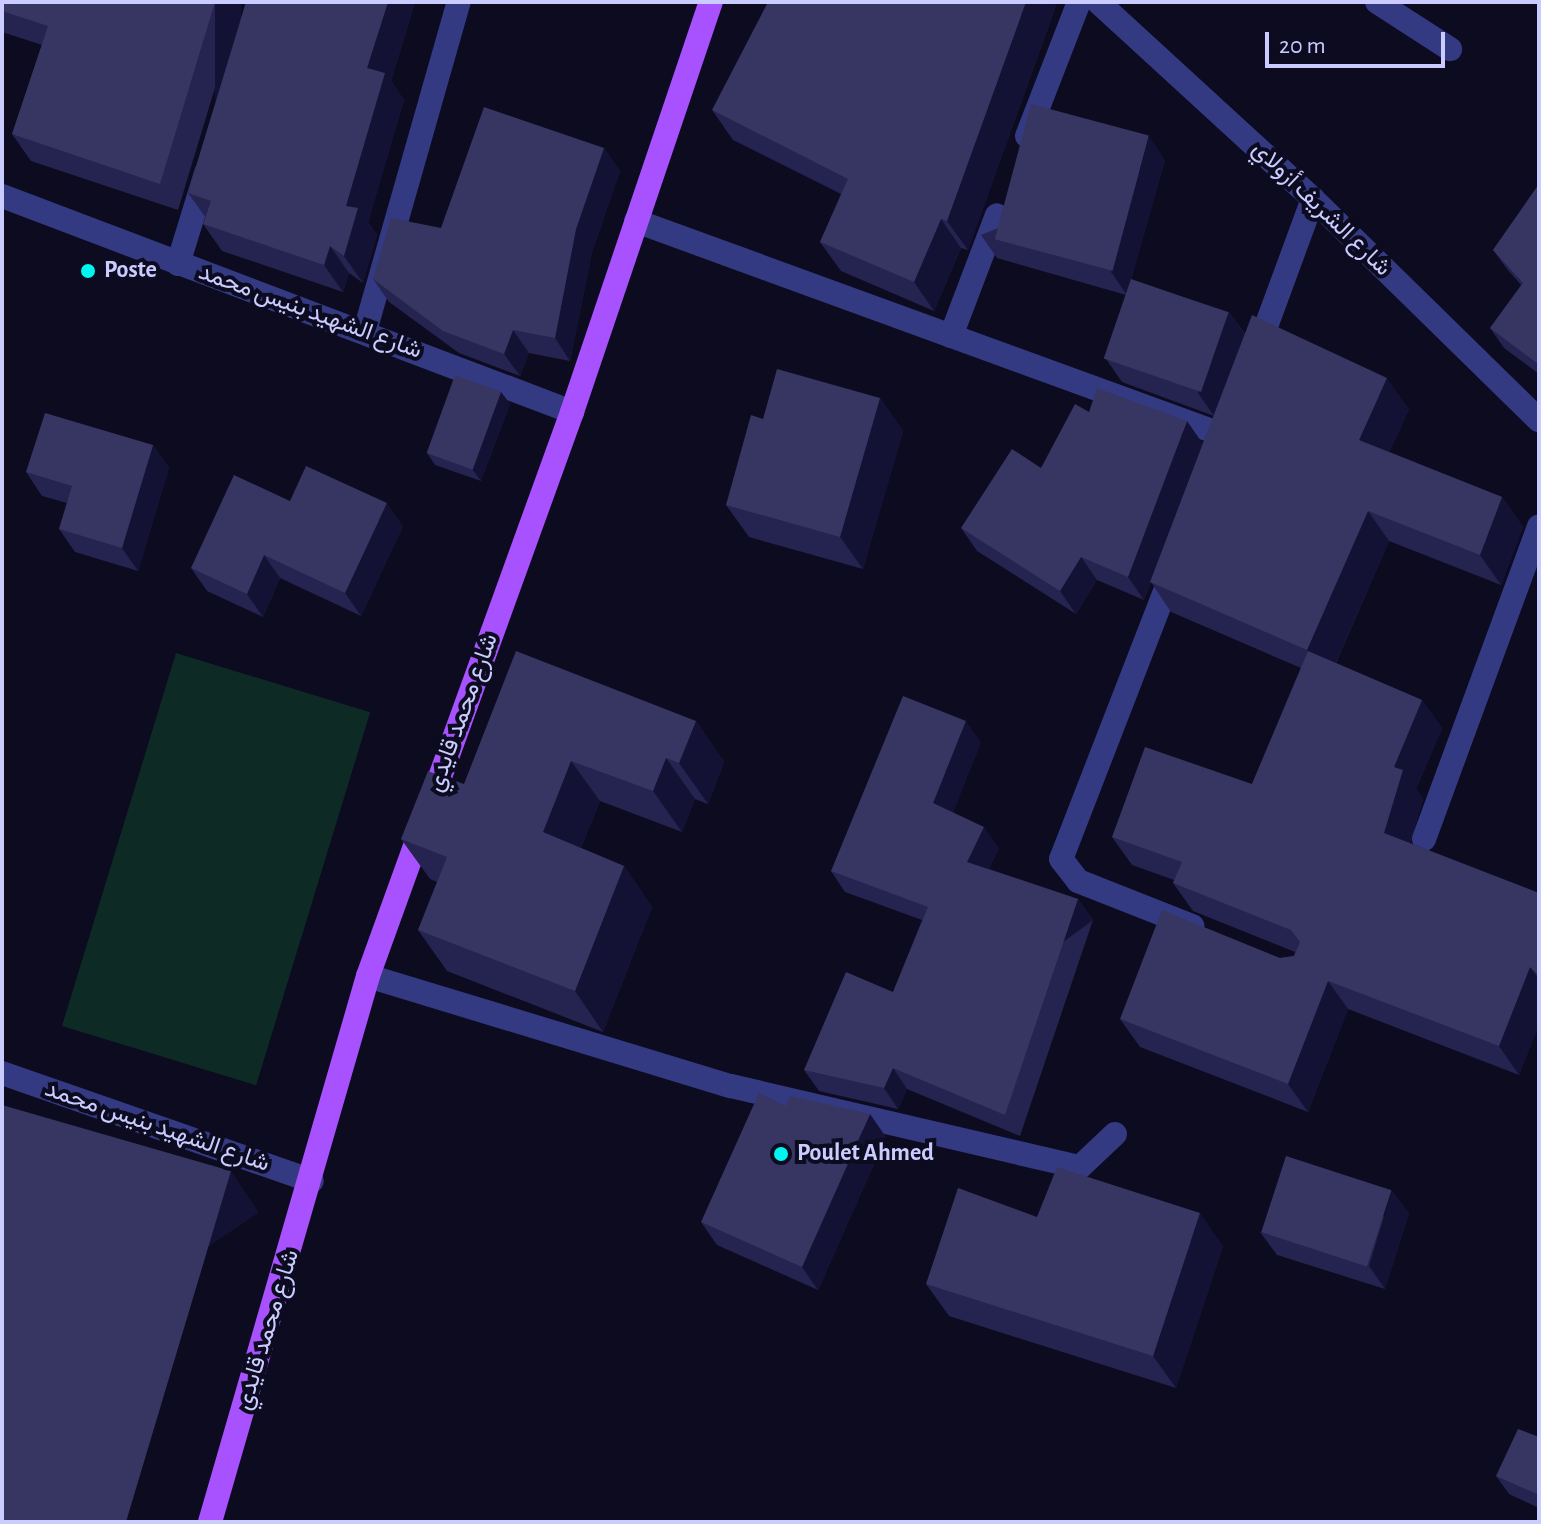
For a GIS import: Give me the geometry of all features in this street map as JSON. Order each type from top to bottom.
[{"type":"main road","name":"شارع محمد قايدي","points":[[210,1522],[312,1181],[368,976],[572,412],[711,2]]},
{"type":"street","points":[[365,331],[459,2]]},
{"type":"street","points":[[1018,162],[1079,2]]},
{"type":"street","name":"شارع الشريف أزولاي","points":[[1098,2],[1313,199],[1539,420]]},
{"type":"street","points":[[1377,2],[1450,49]]},
{"type":"street","points":[[178,264],[214,147]]},
{"type":"street","points":[[951,336],[1006,191]]},
{"type":"street","name":"شارع الشهيد بنيس محمد","points":[[2,196],[572,412]]},
{"type":"street","points":[[1248,377],[1313,199]]},
{"type":"street","points":[[636,221],[1226,436]]},
{"type":"street","points":[[1215,465],[1237,406]]},
{"type":"street","points":[[1424,839],[1539,526]]},
{"type":"street","points":[[1186,538],[1061,859],[1078,881],[1220,938]]},
{"type":"street","points":[[368,976],[731,1086],[1080,1167],[1115,1134]]},
{"type":"street","name":"شارع الشهيد بنيس محمد","points":[[2,1073],[312,1181]]},
{"type":"green space","points":[[176,653],[370,712],[256,1085],[62,1026]]},
{"type":"building","points":[[2,2],[215,2],[160,184],[12,134],[48,26],[2,11]]},
{"type":"building","points":[[246,2],[388,2],[367,68],[385,73],[346,206],[358,208],[344,256],[330,246],[324,265],[203,224],[211,201],[188,193]]},
{"type":"building","points":[[768,2],[1026,2],[947,221],[941,219],[914,282],[820,242],[848,179],[712,110]]},
{"type":"building","points":[[1031,104],[1149,136],[1113,271],[995,239]]},
{"type":"building","points":[[484,107],[604,148],[576,229],[555,338],[513,330],[504,354],[443,331],[373,279],[391,218],[441,228]]},
{"type":"building","points":[[1539,184],[1538,364],[1490,328],[1523,283],[1493,250]]},
{"type":"building","points":[[1131,279],[1228,313],[1201,392],[1104,358]]},
{"type":"building","points":[[1252,315],[1387,378],[1359,440],[1502,497],[1480,555],[1368,511],[1307,650],[1150,582]]},
{"type":"building","points":[[777,369],[880,398],[840,537],[726,505],[751,415],[763,419]]},
{"type":"building","points":[[455,375],[501,392],[473,470],[427,453]]},
{"type":"building","points":[[1097,388],[1187,421],[1128,577],[1081,557],[1060,591],[961,528],[1012,449],[1041,468],[1075,404],[1089,412]]},
{"type":"building","points":[[45,413],[153,445],[122,548],[59,529],[72,486],[26,472]]},
{"type":"building","points":[[306,466],[387,503],[345,593],[264,555],[247,594],[191,568],[234,475],[290,501]]},
{"type":"building","points":[[516,651],[696,721],[679,763],[666,758],[653,791],[571,761],[543,832],[624,866],[575,991],[418,930],[447,857],[401,839],[428,771],[464,784]]},
{"type":"building","points":[[1308,651],[1422,700],[1394,767],[1403,770],[1384,833],[1539,893],[1539,976],[1530,967],[1499,1046],[1328,981],[1288,1084],[1120,1019],[1162,910],[1280,958],[1294,956],[1300,942],[1291,930],[1173,883],[1182,862],[1112,837],[1145,747],[1252,784]]},
{"type":"building","points":[[903,696],[966,721],[933,803],[984,827],[967,862],[1078,899],[1005,1115],[893,1068],[884,1088],[804,1070],[846,972],[893,992],[928,907],[831,871]]},
{"type":"building","points":[[759,1093],[786,1106],[790,1096],[870,1114],[802,1267],[701,1222]]},
{"type":"building","points":[[2,1105],[231,1171],[126,1522],[2,1522]]},
{"type":"building","points":[[1286,1156],[1392,1190],[1367,1266],[1261,1232]]},
{"type":"building","points":[[1057,1167],[1200,1213],[1153,1356],[926,1284],[958,1188],[1037,1217]]},
{"type":"building","points":[[1518,1429],[1539,1437],[1539,1495],[1496,1476]]},
{"type":"place","name":"Poste","points":[[88,271]]},
{"type":"place","name":"Poulet Ahmed","points":[[781,1154]]}]
